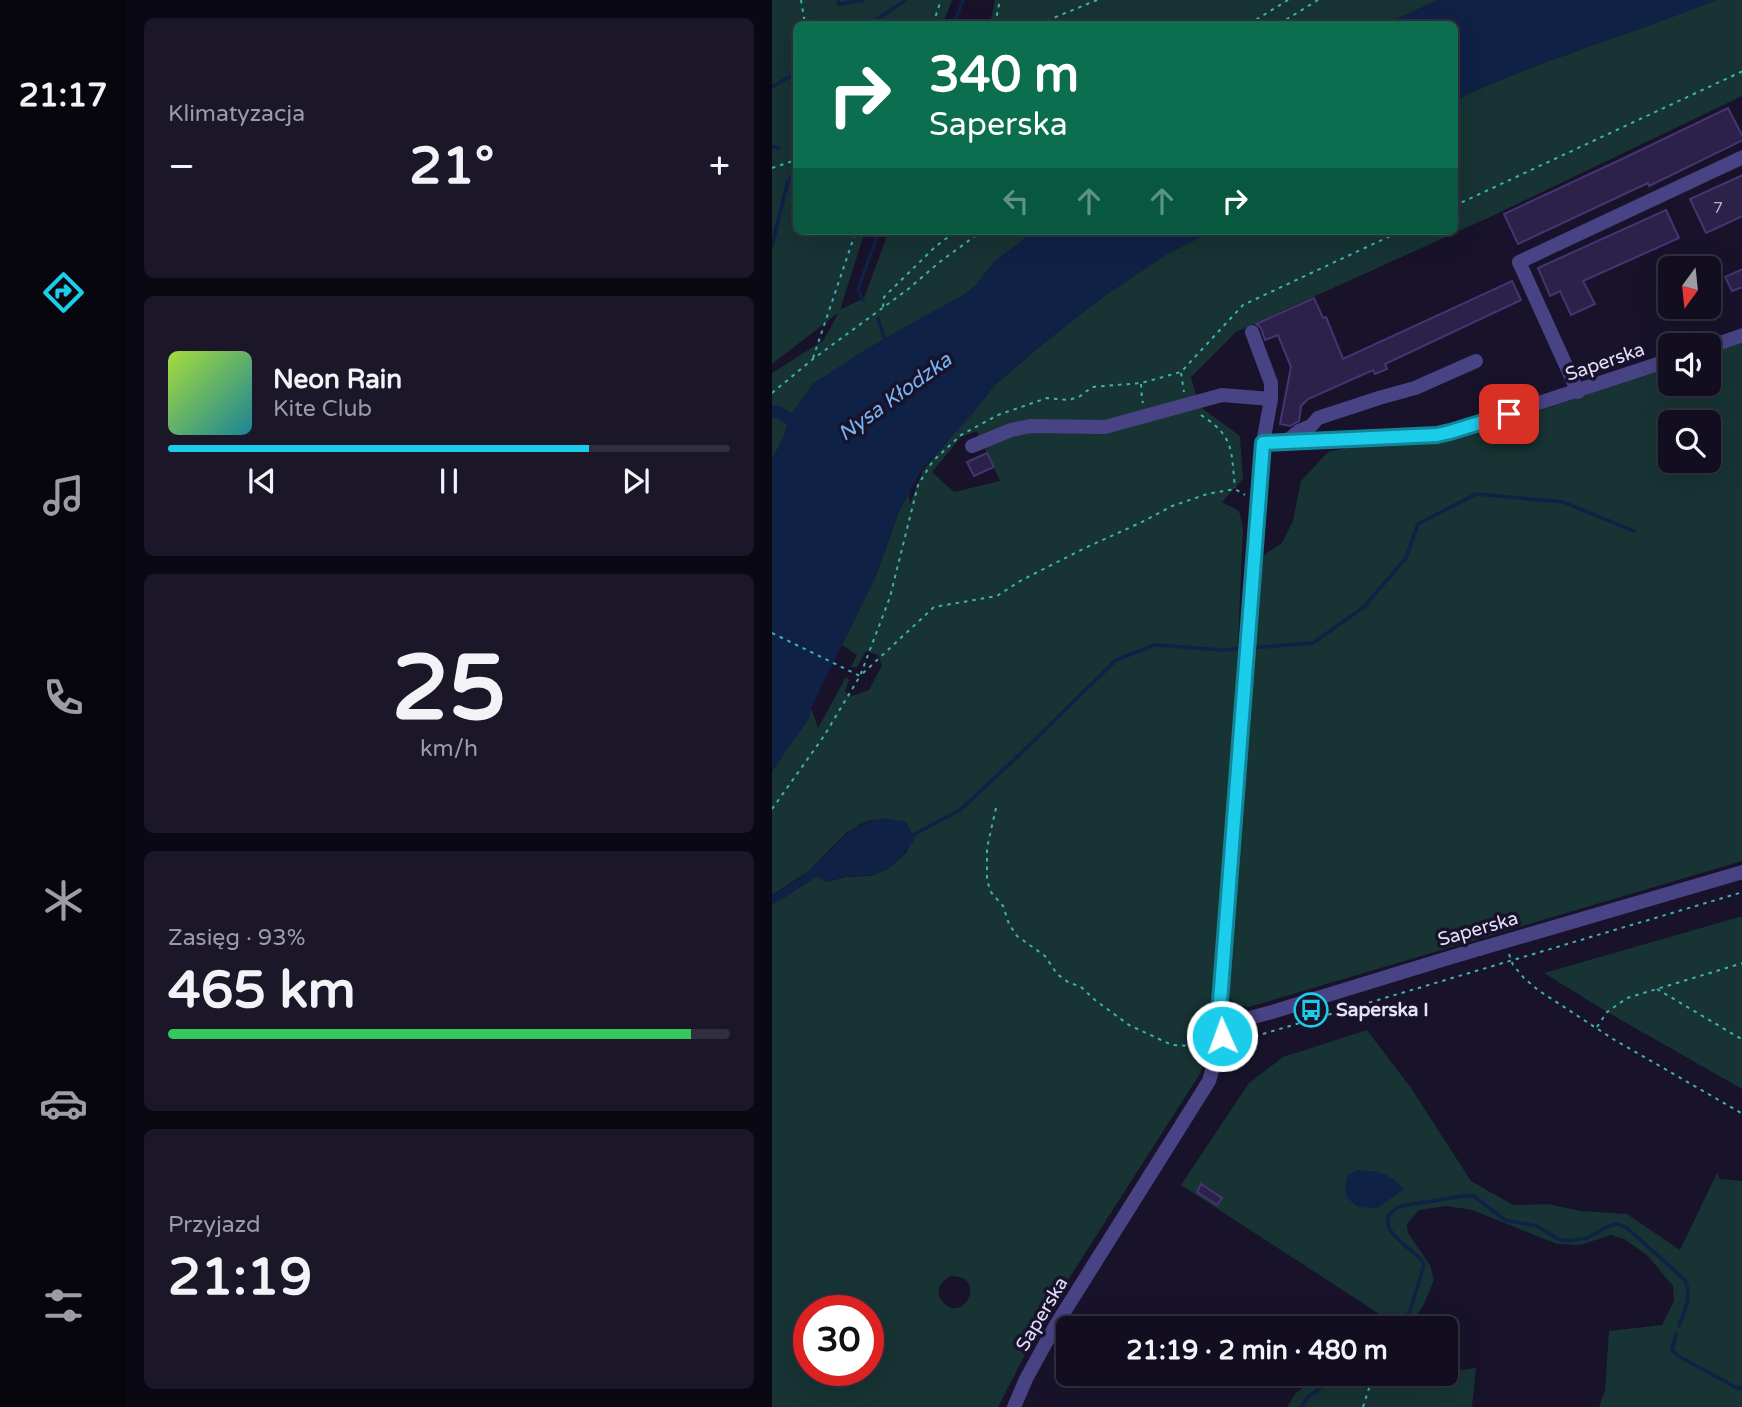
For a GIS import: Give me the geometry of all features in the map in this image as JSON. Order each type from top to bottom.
[{"type":"street","points":[[1578,392],[1519,262],[1742,157]]},
{"type":"street","points":[[972,446],[1030,426],[1105,427],[1222,396],[1271,398],[1271,383],[1252,332]]},
{"type":"street","points":[[1721,342],[1742,335]]},
{"type":"street","points":[[1287,441],[1319,418],[1415,388],[1476,361]]},
{"type":"street","name":"Saperska","points":[[1263,443],[1437,435],[1658,364]]},
{"type":"street","name":"Saperska","points":[[1014,1407],[1054,1328],[1209,1081],[1226,1022],[1220,1002],[1263,443],[1271,398]]},
{"type":"street","name":"Saperska","points":[[1226,1022],[1272,1012],[1742,872]]},
{"type":"path","points":[[801,0],[804,21]]},
{"type":"path","points":[[934,21],[941,0]]},
{"type":"path","points":[[996,21],[1000,0]]},
{"type":"path","points":[[1046,21],[1097,0]]},
{"type":"path","points":[[1254,21],[1288,0]]},
{"type":"path","points":[[1284,21],[1318,0]]},
{"type":"path","points":[[1458,204],[1742,71]]},
{"type":"path","points":[[772,168],[793,161]]},
{"type":"path","points":[[813,359],[855,235]]},
{"type":"path","points":[[882,307],[884,297],[951,235]]},
{"type":"path","points":[[772,393],[977,235]]},
{"type":"path","points":[[772,809],[824,736],[860,676],[893,589],[918,485],[933,461],[961,435],[998,415],[1047,398],[1068,400],[1079,397],[1092,387],[1141,383],[1181,372],[1243,305],[1392,235]]},
{"type":"path","points":[[860,676],[934,607],[997,596],[1020,581],[1172,506],[1207,494],[1235,489],[1228,438],[1188,403],[1181,372]]},
{"type":"path","points":[[1141,383],[1142,400],[1150,414]]},
{"type":"path","points":[[772,633],[860,676]]},
{"type":"path","points":[[997,808],[987,848],[987,878],[990,891],[1003,906],[1009,924],[1017,936],[1045,956],[1057,974],[1081,987],[1129,1026],[1172,1045],[1218,1049]]},
{"type":"path","points":[[1227,1068],[1246,1039],[1742,892]]},
{"type":"path","points":[[1505,941],[1511,960],[1524,978],[1538,990],[1742,1114]]},
{"type":"path","points":[[1597,1028],[1607,1012],[1627,998],[1742,962]]},
{"type":"path","points":[[1656,988],[1742,1040]]},
{"type":"path","points":[[1363,1407],[1370,1386]]},
{"type":"green space","points":[[772,0],[952,0],[944,21],[793,21],[793,235],[864,235],[840,310],[864,298],[888,235],[1030,235],[995,261],[977,284],[965,294],[884,339],[813,384],[789,418],[784,436],[772,460],[772,373],[824,340],[838,313],[772,364]]},
{"type":"green space","points":[[995,0],[1438,0],[1392,21],[991,21]]},
{"type":"green space","points":[[1716,0],[1742,0],[1742,96],[1458,231],[1458,99]]},
{"type":"green space","points":[[1204,235],[1450,235],[1236,332],[1191,377],[1199,406],[1240,436],[1243,479],[1222,502],[1239,511],[1243,528],[1235,709],[1247,710],[1257,571],[1265,554],[1282,543],[1293,521],[1301,481],[1328,452],[1355,446],[1431,443],[1487,429],[1658,370],[1658,396],[1721,396],[1721,348],[1742,341],[1742,861],[1249,1007],[1236,1005],[1227,994],[1218,944],[1209,1040],[1201,1072],[1043,1319],[998,1407],[772,1407],[772,904],[817,876],[827,882],[845,877],[870,876],[886,870],[906,853],[913,836],[906,822],[871,820],[861,824],[846,833],[809,871],[772,895],[772,771],[809,718],[811,708],[818,728],[846,677],[849,680],[845,691],[852,696],[869,690],[882,665],[878,655],[866,651],[857,667],[851,667],[857,655],[842,645],[877,573],[899,511],[909,493],[910,504],[923,470],[995,385],[1103,297],[1167,254]],"holes":[[[977,431],[1000,481],[954,492],[932,472],[961,437]],[[951,1276],[962,1278],[969,1283],[969,1298],[958,1308],[951,1307],[940,1298],[941,1284]]]},
{"type":"green space","points":[[1743,916],[1742,1089],[1544,973]]},
{"type":"green space","points":[[1367,1030],[1411,1088],[1471,1181],[1513,1205],[1548,1204],[1581,1211],[1627,1214],[1680,1250],[1717,1173],[1720,1179],[1742,1181],[1742,1407],[1599,1407],[1605,1391],[1609,1331],[1662,1325],[1674,1301],[1673,1286],[1647,1255],[1624,1239],[1611,1235],[1580,1245],[1557,1244],[1472,1210],[1447,1206],[1419,1210],[1407,1224],[1408,1233],[1430,1265],[1434,1280],[1417,1316],[1382,1316],[1181,1185],[1249,1083],[1283,1057]]},
{"type":"green space","points":[[1476,1368],[1472,1407],[1287,1407],[1296,1393],[1305,1386],[1458,1386],[1458,1370]]},
{"type":"water","points":[[1438,0],[1716,0],[1519,72],[1458,99],[1458,21],[1392,21]]},
{"type":"water","name":"Nysa Kłodzka","points":[[1030,235],[1204,235],[1167,254],[1103,297],[1045,342],[995,385],[922,469],[899,511],[877,573],[811,708],[809,718],[772,771],[772,460],[784,436],[789,418],[813,384],[863,351],[965,294],[977,284],[995,261]]},
{"type":"water","points":[[883,818],[906,822],[914,841],[891,866],[877,874],[844,877],[827,882],[817,876],[772,904],[772,895],[809,871],[849,832],[858,826]]},
{"type":"water","points":[[1356,1170],[1382,1174],[1404,1189],[1378,1208],[1358,1207],[1347,1198],[1345,1186],[1348,1175]]},
{"type":"building","points":[[1728,108],[1743,140],[1649,186],[1648,183],[1518,244],[1504,214]]},
{"type":"building","points":[[1743,175],[1743,216],[1706,233],[1690,199]]},
{"type":"building","points":[[1666,210],[1679,238],[1583,281],[1595,304],[1571,315],[1560,291],[1550,296],[1538,268]]},
{"type":"building","points":[[1743,269],[1743,287],[1732,291],[1725,277]]},
{"type":"building","points":[[1512,281],[1521,300],[1385,364],[1387,369],[1375,374],[1373,370],[1308,399],[1301,406],[1299,421],[1290,426],[1280,424],[1291,367],[1278,335],[1265,340],[1261,328],[1256,324],[1314,298],[1323,318],[1326,317],[1343,359]]},
{"type":"building","points":[[987,453],[994,467],[974,476],[967,462]]},
{"type":"building","points":[[1201,1184],[1222,1198],[1217,1205],[1197,1192]]},
{"type":"waterway","points":[[838,0],[839,4],[863,0]]},
{"type":"waterway","points":[[874,21],[906,0]]},
{"type":"waterway","points":[[955,21],[963,0]]},
{"type":"waterway","points":[[772,87],[793,75]]},
{"type":"waterway","points":[[772,146],[779,148]]},
{"type":"waterway","points":[[772,246],[788,181],[793,175]]},
{"type":"waterway","points":[[863,300],[858,289],[878,235]]},
{"type":"waterway","points":[[878,319],[885,341]]},
{"type":"waterway","points":[[772,411],[801,426]]},
{"type":"waterway","points":[[1252,648],[1313,643],[1364,607],[1406,558],[1418,524],[1476,494],[1563,502],[1634,531]]},
{"type":"waterway","points":[[909,837],[960,810],[1116,660],[1155,645],[1223,650],[1244,648]]},
{"type":"waterway","points":[[1407,1316],[1424,1265],[1388,1226],[1391,1212],[1401,1206],[1474,1196],[1505,1220],[1537,1226],[1558,1239],[1569,1241],[1587,1238],[1617,1224],[1627,1228],[1685,1280],[1688,1298],[1679,1326]]},
{"type":"waterway","points":[[1676,1334],[1672,1350],[1680,1357],[1743,1389]]},
{"type":"waterway","points":[[1301,1407],[1307,1398],[1323,1386]]},
{"type":"place","name":"Saperska I","points":[[1311,1010]]},
{"type":"route","points":[[1222,1036],[1226,1022],[1220,1002],[1263,443],[1437,435],[1509,414]]}]
